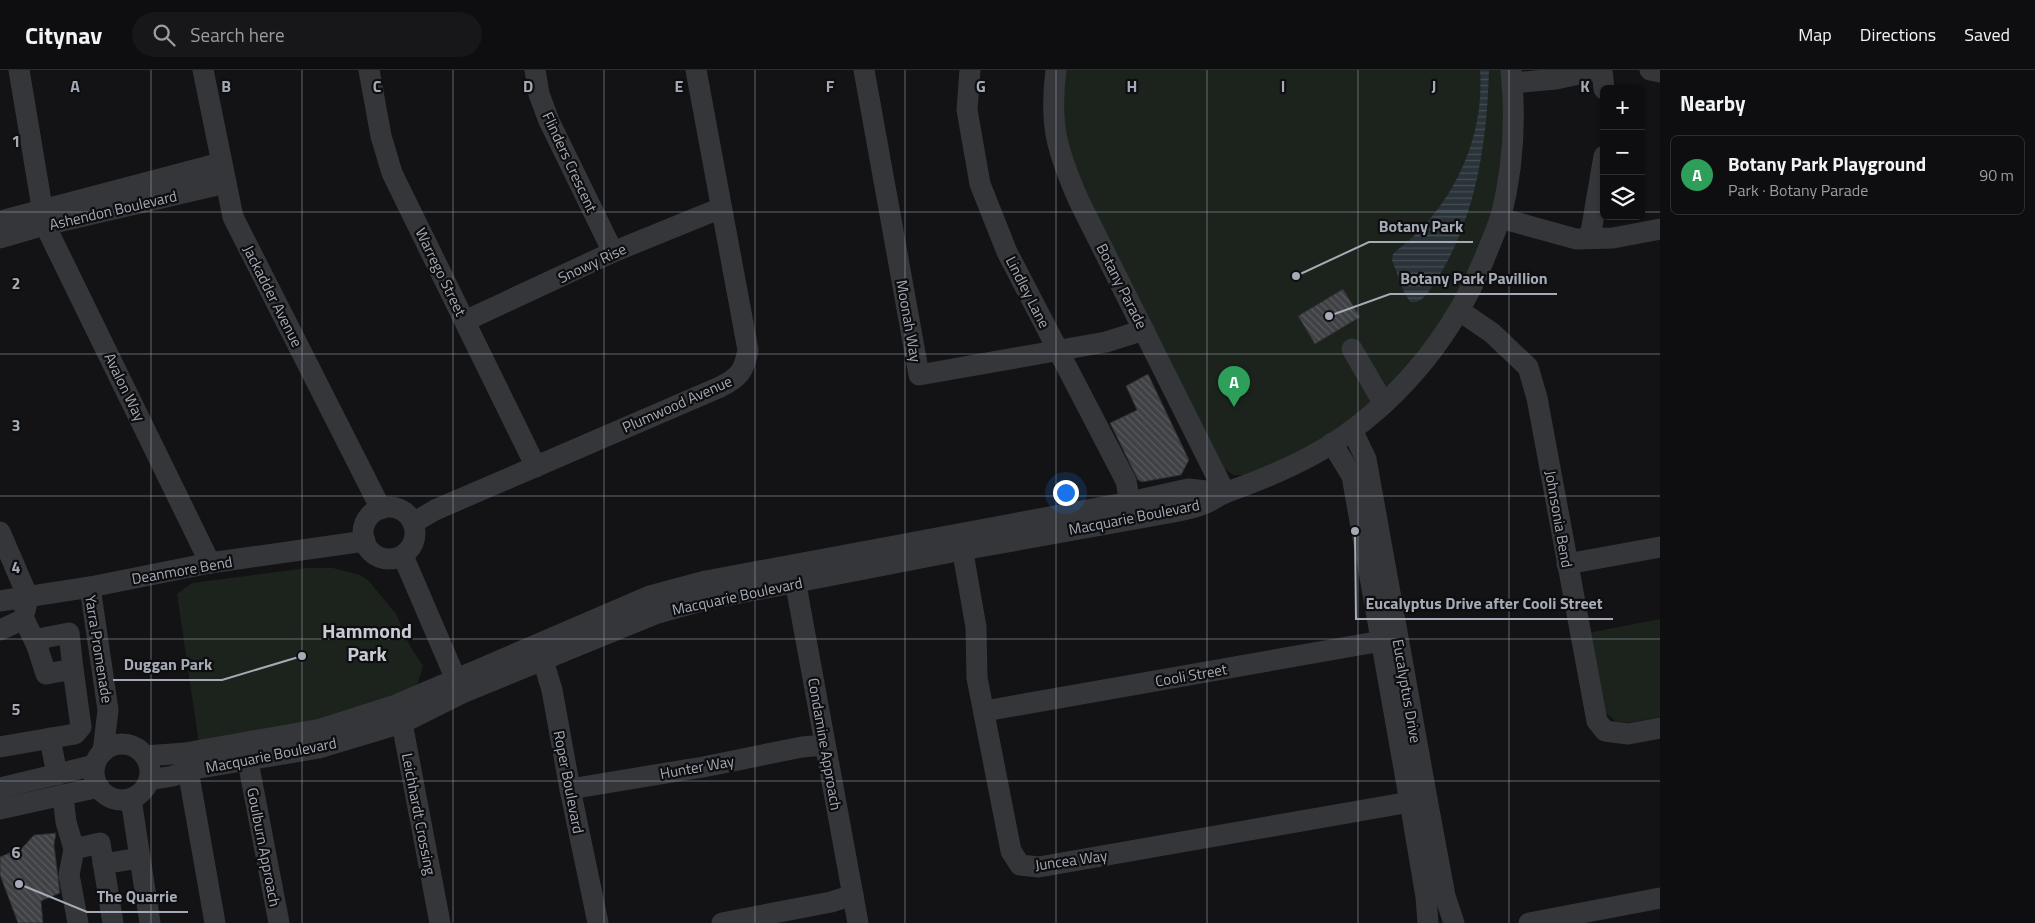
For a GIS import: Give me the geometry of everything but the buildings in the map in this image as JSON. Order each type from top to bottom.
[{"type":"street","name":"Avalon Way","points":[[19,70],[44,218],[210,563]]},
{"type":"street","name":"Jackadder Avenue","points":[[203,70],[233,217],[381,509]]},
{"type":"street","name":"Warrego Street","points":[[369,70],[381,136],[392,173],[536,467]]},
{"type":"street","name":"Flinders Crescent","points":[[535,70],[539,94],[549,121],[613,252]]},
{"type":"street","name":"Plumwood Avenue","points":[[413,522],[434,510],[720,387],[738,376],[742,370],[748,350],[696,70]]},
{"type":"street","name":"Moonah Way","points":[[864,70],[919,375],[1106,342],[1144,330]]},
{"type":"street","name":"Lindley Lane","points":[[970,70],[967,110],[980,184],[1007,252],[1126,480],[1130,502]]},
{"type":"street","name":"Botany Parade","points":[[1056,70],[1053,114],[1062,162],[1079,201],[1225,493]]},
{"type":"street","points":[[1512,76],[1556,79],[1597,70]]},
{"type":"street","points":[[1602,70],[1604,85]]},
{"type":"street","points":[[1650,70],[1660,72]]},
{"type":"street","name":"Macquarie Boulevard","points":[[961,542],[1174,512],[1202,505],[1225,493],[1257,482],[1332,444],[1384,404],[1438,344],[1460,311],[1476,280],[1500,218],[1506,190],[1514,129],[1512,76]]},
{"type":"street","name":"Ashendon Boulevard","points":[[0,221],[44,218],[224,173]]},
{"type":"street","points":[[1590,238],[1601,175]]},
{"type":"street","name":"Snowy Rise","points":[[465,321],[613,252],[721,208]]},
{"type":"street","name":"Ashendon Boulevard","points":[[0,238],[44,218]]},
{"type":"street","points":[[1500,218],[1576,239],[1612,238],[1660,229]]},
{"type":"street","name":"Johnsonia Bend","points":[[1460,311],[1492,333],[1528,367],[1537,398],[1597,721],[1605,731],[1628,734],[1660,728]]},
{"type":"street","points":[[1352,349],[1384,404]]},
{"type":"street","name":"Eucalyptus Drive","points":[[1352,430],[1366,459],[1390,640],[1418,801],[1428,923]]},
{"type":"street","name":"Eucalyptus Drive","points":[[1332,444],[1352,476],[1390,640]]},
{"type":"street","name":"Macquarie Boulevard","points":[[136,750],[185,753],[319,748],[540,652],[570,648],[655,614],[794,574],[961,542],[1188,488],[1225,493]]},
{"type":"street","points":[[381,509],[399,510],[413,522],[415,537],[413,545],[403,556],[395,559],[380,558],[373,554],[363,534],[366,522],[375,512],[381,509]]},
{"type":"street","points":[[0,532],[28,597],[24,619],[37,646],[46,674],[73,669]]},
{"type":"street","name":"Deanmore Bend","points":[[0,601],[90,587],[210,563],[365,540]]},
{"type":"street","name":"Juncea Way","points":[[961,542],[976,628],[977,678],[1011,851],[1020,865],[1038,867],[1418,801]]},
{"type":"street","points":[[1567,564],[1660,548]]},
{"type":"street","points":[[403,556],[459,686]]},
{"type":"street","name":"Condamine Approach","points":[[794,574],[858,923]]},
{"type":"street","name":"Yarra Promenade","points":[[90,587],[108,710],[99,758]]},
{"type":"street","points":[[0,630],[24,619]]},
{"type":"street","points":[[0,747],[75,734],[81,727],[69,633],[44,638],[37,646]]},
{"type":"street","name":"Cooli Street","points":[[985,711],[1390,640]]},
{"type":"street","name":"Roper Boulevard","points":[[540,652],[552,690],[570,789],[598,923]]},
{"type":"street","name":"Yarra Promenade","points":[[108,710],[136,750]]},
{"type":"street","name":"Leichhardt Crossing","points":[[399,714],[440,923]]},
{"type":"street","points":[[50,738],[57,775]]},
{"type":"street","points":[[0,788],[57,775],[99,758],[115,745],[136,750],[148,763],[149,780],[142,791],[114,795],[63,796],[0,809]]},
{"type":"street","name":"Hunter Way","points":[[570,789],[703,767],[802,747],[825,745]]},
{"type":"street","name":"Macquarie Boulevard","points":[[149,780],[173,776],[246,751]]},
{"type":"street","name":"Goulburn Approach","points":[[246,751],[279,923]]},
{"type":"street","points":[[99,758],[94,772],[114,795],[138,848],[150,923]]},
{"type":"street","points":[[188,770],[216,923]]},
{"type":"street","points":[[63,796],[66,822],[74,849],[69,875],[78,923]]},
{"type":"street","name":"Eucalyptus Drive","points":[[1418,801],[1454,923]]},
{"type":"street","points":[[74,849],[100,843],[113,923]]},
{"type":"street","points":[[103,864],[138,848]]},
{"type":"street","points":[[722,923],[831,902],[853,895]]},
{"type":"street","points":[[1529,923],[1660,898]]},
{"type":"shaded area","points":[[1063,70],[1505,70],[1507,133],[1493,214],[1462,293],[1396,383],[1313,448],[1246,475],[1234,475],[1224,469],[1081,192],[1062,135]]},
{"type":"shaded area","points":[[1480,70],[1489,70],[1488,98],[1482,153],[1470,207],[1449,258],[1435,282],[1422,299],[1410,302],[1404,292],[1392,260],[1393,254],[1420,230],[1438,209],[1460,173],[1474,133],[1480,91]]},
{"type":"shaded area","points":[[307,568],[333,568],[360,575],[368,580],[396,614],[410,646],[423,666],[416,689],[352,715],[199,744],[177,594],[192,583]]},
{"type":"shaded area","points":[[1660,619],[1660,717],[1627,723],[1615,721],[1603,710],[1588,633]]},
{"type":"place","name":"Botany Park","points":[[1296,276]]},
{"type":"place","name":"Botany Park Pavillion","points":[[1329,316]]},
{"type":"place","name":"Botany Park Playground","points":[[1234,407]]},
{"type":"place","name":"Eucalyptus Drive after Cooli Street","points":[[1355,531]]},
{"type":"place","name":"Duggan Park","points":[[302,656]]},
{"type":"place","name":"The Quarrie","points":[[19,884]]},
{"type":"district","name":"Hammond Park","points":[[367,642]]}]
